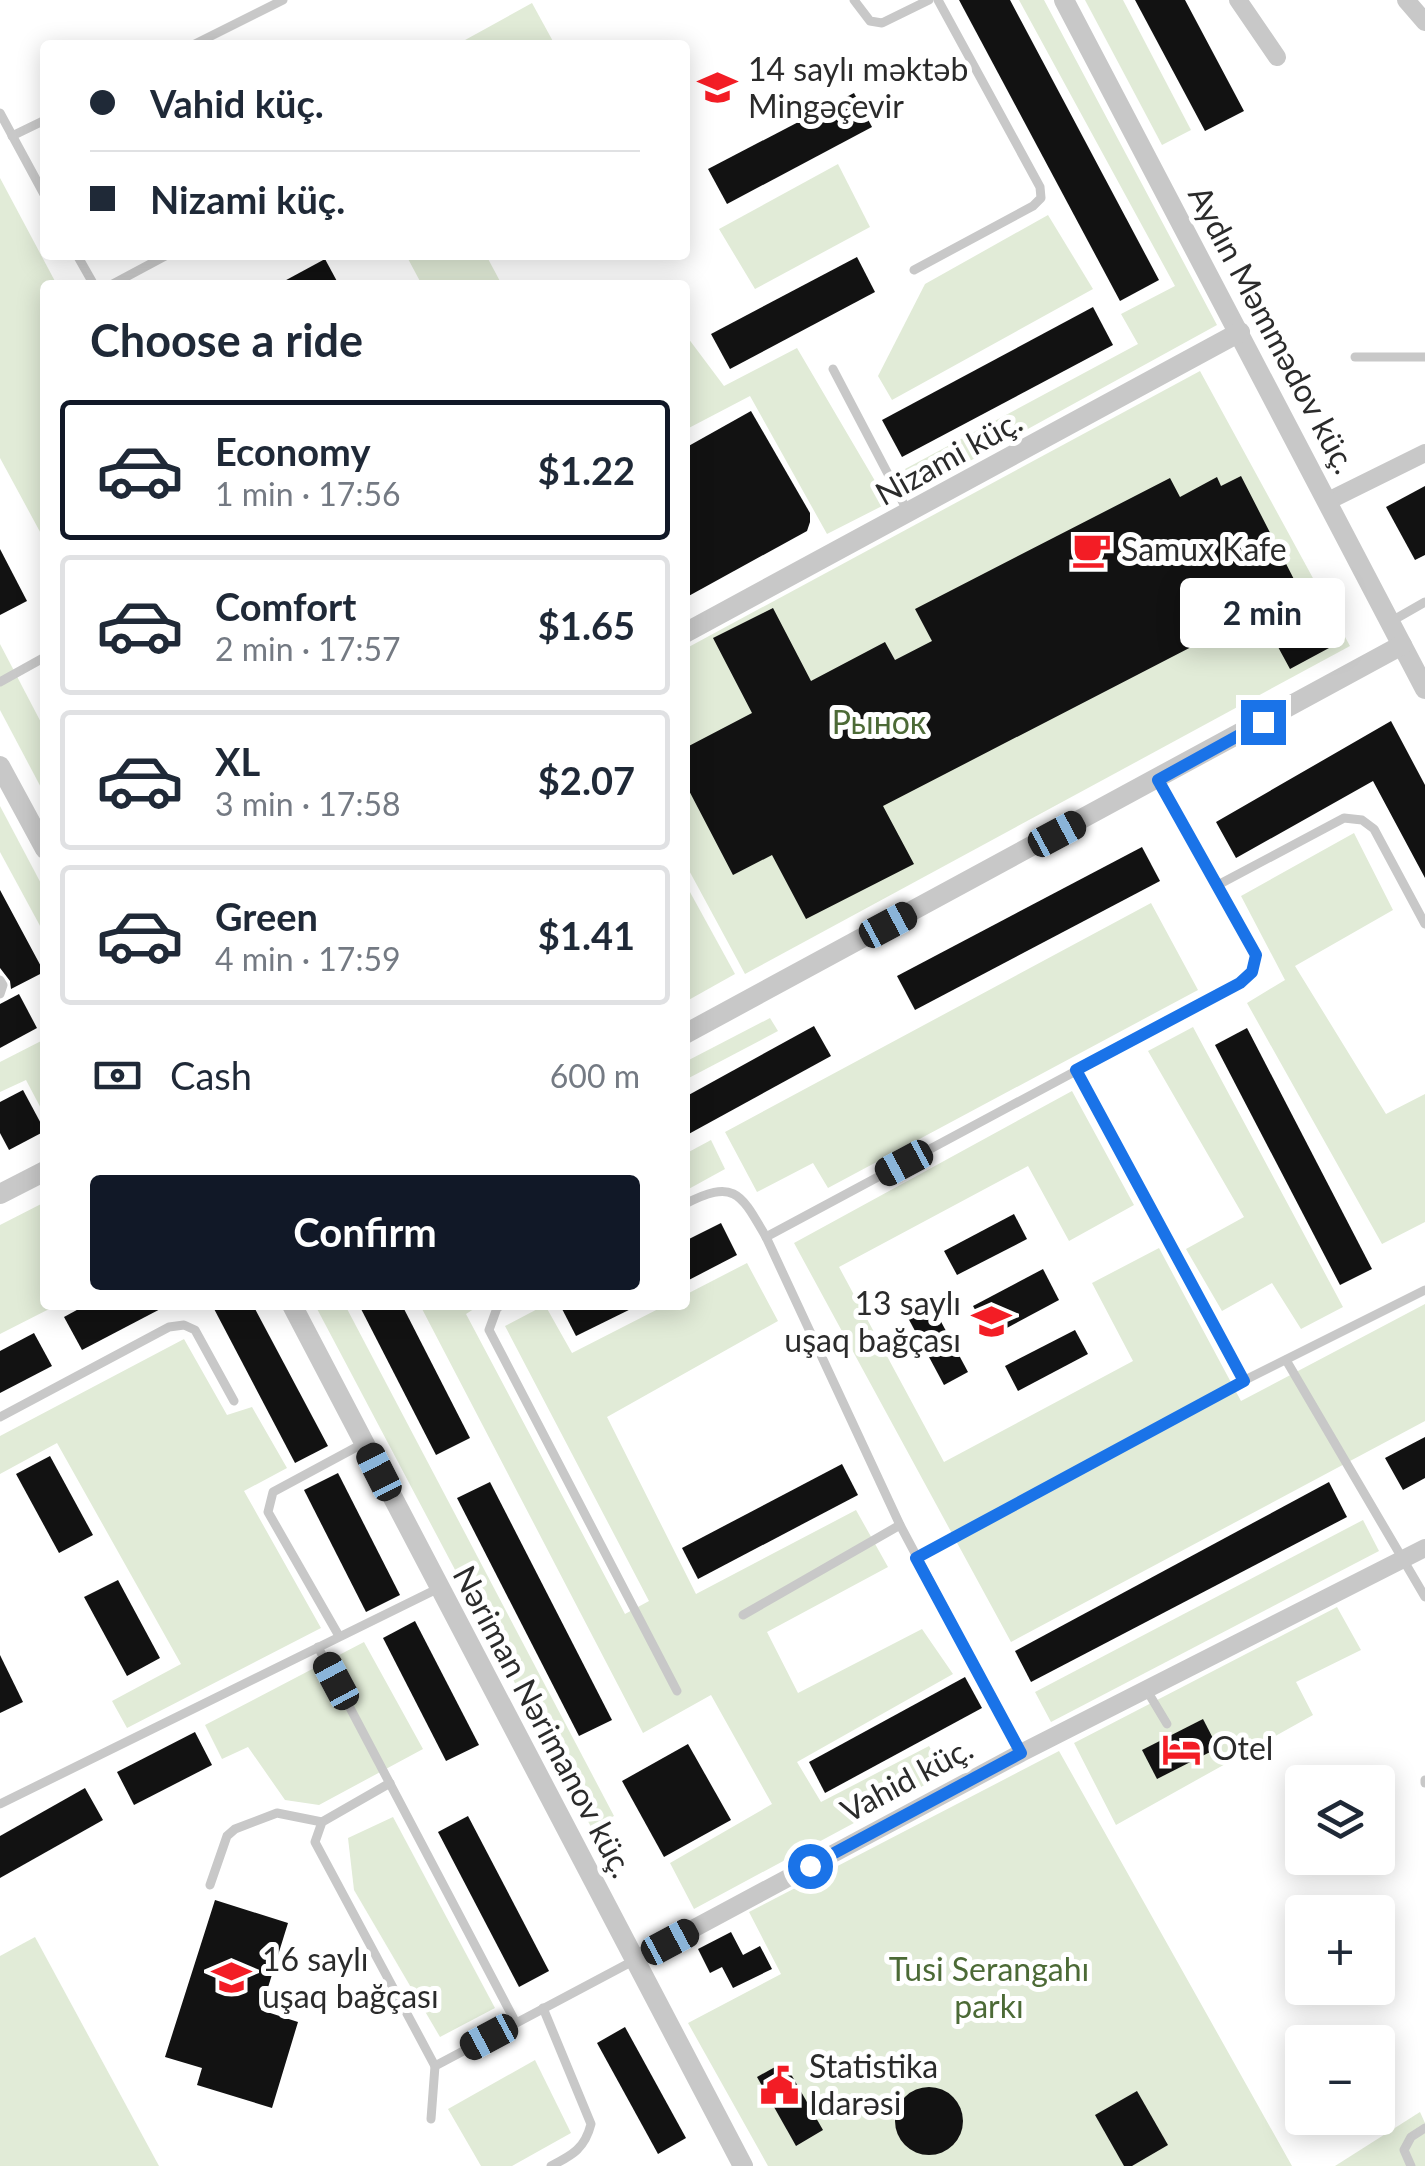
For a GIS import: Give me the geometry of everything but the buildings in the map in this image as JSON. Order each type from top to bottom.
[{"type":"street","name":"Aydın Məmmədov küç.","points":[[1064,0],[1423,681]]},
{"type":"street","points":[[1406,0],[1425,22]]},
{"type":"street","points":[[1245,3],[1277,58]]},
{"type":"street","name":"Nizami küç.","points":[[690,631],[1240,332]]},
{"type":"street","points":[[1328,502],[1425,454]]},
{"type":"street","points":[[690,1031],[1402,646]]},
{"type":"street","points":[[0,767],[40,839]]},
{"type":"street","points":[[0,1194],[40,1174]]},
{"type":"street","name":"Nəriman Nərimanov küç.","points":[[295,1310],[743,2166]]},
{"type":"street","name":"Vahid küç.","points":[[635,1960],[1021,1753],[1425,1548]]},
{"type":"lane","points":[[204,40],[283,0]]},
{"type":"lane","points":[[854,0],[870,21],[882,23],[928,0]]},
{"type":"lane","points":[[914,270],[1033,206],[1041,198],[1040,187],[938,0]]},
{"type":"lane","points":[[0,113],[40,187]]},
{"type":"lane","points":[[12,136],[40,122]]},
{"type":"lane","points":[[120,280],[158,260]]},
{"type":"lane","points":[[1355,356],[1425,356]]},
{"type":"lane","points":[[833,369],[909,514]]},
{"type":"lane","points":[[1390,622],[1425,602]]},
{"type":"lane","points":[[0,682],[40,659]]},
{"type":"lane","points":[[766,1236],[1240,983],[1252,972],[1256,955],[1158,780]]},
{"type":"lane","points":[[1216,886],[1344,818],[1362,820],[1374,828],[1425,924]]},
{"type":"lane","points":[[0,980],[0,994]]},
{"type":"lane","points":[[1076,1070],[1244,1381]]},
{"type":"lane","points":[[690,1202],[719,1189],[732,1191],[744,1200],[766,1236],[916,1558],[1021,1753]]},
{"type":"lane","points":[[916,1558],[1244,1381],[1425,1290]]},
{"type":"lane","points":[[498,1310],[489,1330],[676,1690]]},
{"type":"lane","points":[[0,1417],[168,1327],[184,1325],[195,1330],[234,1401]]},
{"type":"lane","points":[[1286,1360],[1425,1597]]},
{"type":"lane","points":[[339,1636],[268,1512],[268,1503],[272,1492],[364,1443]]},
{"type":"lane","points":[[744,1614],[900,1525]]},
{"type":"lane","points":[[0,1804],[439,1588]]},
{"type":"lane","points":[[318,1646],[516,2023]]},
{"type":"lane","points":[[1146,1689],[1167,1724]]},
{"type":"lane","points":[[390,1783],[322,1822],[316,1842],[435,2066],[431,2119]]},
{"type":"lane","points":[[210,1886],[227,1836],[235,1828],[278,1813],[322,1822]]},
{"type":"lane","points":[[435,2066],[635,1960]]},
{"type":"lane","points":[[543,2008],[591,2124],[587,2140],[577,2152],[552,2166]]},
{"type":"lane","points":[[1411,2166],[1404,2150],[1411,2137],[1425,2128]]},
{"type":"green space","points":[[1019,0],[1044,0],[1217,325],[917,490],[905,469],[1138,344],[1121,314],[1175,286]]},
{"type":"green space","points":[[1085,0],[1123,0],[1191,130],[1162,145]]},
{"type":"green space","points":[[532,3],[552,40],[465,40]]},
{"type":"green space","points":[[838,164],[870,227],[755,289],[719,229]]},
{"type":"green space","points":[[0,178],[40,253],[40,260],[54,280],[40,280],[40,532],[0,458]]},
{"type":"green space","points":[[1048,215],[1093,289],[892,400],[878,376],[925,284]]},
{"type":"green space","points":[[409,260],[489,260],[499,280],[419,280]]},
{"type":"green space","points":[[690,341],[724,386],[797,348],[888,503],[827,534],[750,396],[690,427]]},
{"type":"green space","name":"Рынок","points":[[1200,371],[1350,646],[745,974],[690,872],[690,646]]},
{"type":"green space","points":[[0,644],[40,720],[40,786],[0,710]]},
{"type":"green space","points":[[0,806],[40,882],[40,926],[0,852]]},
{"type":"green space","points":[[1354,833],[1393,910],[1295,966],[1386,1114],[1425,1094],[1425,1222],[1382,1244],[1247,1003],[1285,980],[1241,896]]},
{"type":"green space","points":[[690,892],[735,974],[690,999]]},
{"type":"green space","points":[[1151,903],[1198,990],[828,1188],[813,1163],[757,1192],[725,1132]]},
{"type":"green space","points":[[770,1018],[778,1031],[690,1077],[690,1059]]},
{"type":"green space","points":[[1193,1027],[1343,1307],[1301,1329],[1272,1283],[1222,1311],[1186,1249],[1244,1217],[1148,1051]]},
{"type":"green space","points":[[40,1042],[40,1107],[26,1080],[0,1092],[0,1062]]},
{"type":"green space","points":[[1072,1091],[1134,1205],[1069,1241],[1028,1166],[839,1267],[944,1462],[1133,1361],[1092,1283],[1159,1248],[1241,1401],[1425,1304],[1425,1421],[1011,1642],[794,1243]]},
{"type":"green space","points":[[711,1140],[725,1169],[690,1188],[690,1151]]},
{"type":"green space","points":[[40,1205],[40,1310],[47,1310],[0,1334],[0,1225]]},
{"type":"green space","points":[[747,1263],[778,1321],[607,1417],[696,1594],[856,1510],[888,1567],[767,1632],[798,1693],[922,1629],[953,1674],[797,1762],[821,1802],[929,1746],[945,1774],[694,1909],[670,1863],[772,1804],[711,1695],[643,1733],[423,1310],[472,1310],[466,1314],[625,1614],[649,1601],[505,1326],[535,1310],[548,1310],[572,1353],[656,1310],[690,1310],[690,1292]]},
{"type":"green space","points":[[318,1310],[348,1310],[614,1816],[591,1827]]},
{"type":"green space","points":[[184,1339],[227,1415],[252,1407],[287,1468],[244,1491],[321,1628],[127,1728],[112,1701],[181,1664],[57,1443],[0,1474],[0,1436]]},
{"type":"green space","points":[[1363,1520],[1379,1551],[1051,1722],[1035,1692]]},
{"type":"green space","points":[[1337,1607],[1361,1650],[1296,1682],[1313,1715],[1116,1825],[1074,1743]]},
{"type":"green space","points":[[364,1642],[423,1749],[319,1805],[285,1800],[248,1747],[222,1759],[205,1725]]},
{"type":"green space","name":"Tusi Serangahı parkı","points":[[1059,1751],[1292,2166],[768,2166],[688,2023],[781,1974],[749,1912]]},
{"type":"green space","points":[[393,1817],[495,2008],[440,2037],[354,1890],[348,1838]]},
{"type":"green space","points":[[35,1937],[159,2166],[0,2166],[0,1956]]},
{"type":"green space","points":[[535,2060],[571,2133],[512,2166],[481,2166],[448,2109]]},
{"type":"green space","points":[[1420,2112],[1425,2123],[1425,2166],[1335,2166],[1384,2135],[1395,2135],[1395,2128]]},
{"type":"place","name":"14 saylı məktəb Mingəçevir","points":[[718,88]]},
{"type":"place","name":"Samux Kafe","points":[[1091,550]]},
{"type":"place","name":"13 saylı uşaq bağçası","points":[[991,1322]]},
{"type":"place","name":"Otel","points":[[1182,1749]]},
{"type":"place","name":"16 saylı uşaq bağçası","points":[[232,1978]]},
{"type":"place","name":"Statistika Idarəsi","points":[[779,2085]]},
{"type":"route","points":[[810,1866],[1021,1753],[916,1558],[1244,1381],[1076,1070],[1240,983],[1252,972],[1256,955],[1158,780],[1263,722]]}]
